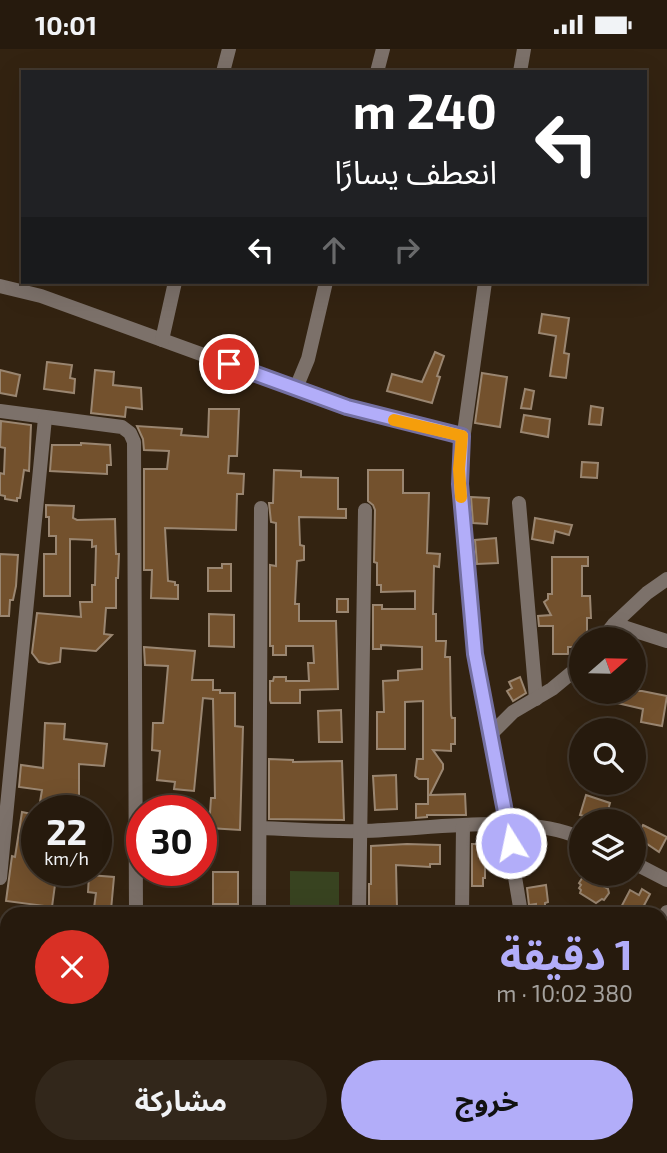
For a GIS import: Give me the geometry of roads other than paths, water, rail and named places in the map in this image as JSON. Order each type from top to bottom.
[{"type":"street","points":[[224,70],[229,49]]},
{"type":"street","points":[[378,70],[383,49]]},
{"type":"street","points":[[520,70],[524,49]]},
{"type":"street","points":[[162,340],[176,284]]},
{"type":"street","points":[[296,388],[308,359],[326,284]]},
{"type":"street","points":[[485,284],[459,469],[468,601],[475,654],[520,907]]},
{"type":"street","points":[[0,286],[41,296],[373,414],[462,436]]},
{"type":"street","points":[[0,411],[122,427],[130,433],[134,442],[136,907]]},
{"type":"street","points":[[0,878],[45,418]]},
{"type":"street","points":[[519,503],[537,699]]},
{"type":"street","points":[[259,907],[261,507]]},
{"type":"street","points":[[359,907],[365,510]]},
{"type":"street","points":[[612,627],[647,593],[667,579]]},
{"type":"street","points":[[614,624],[667,641]]},
{"type":"street","points":[[491,734],[513,712],[537,699],[569,675]]},
{"type":"street","points":[[260,828],[360,831],[507,824],[539,826],[569,835]]},
{"type":"street","points":[[462,907],[463,826]]},
{"type":"street","points":[[646,869],[667,880]]}]
